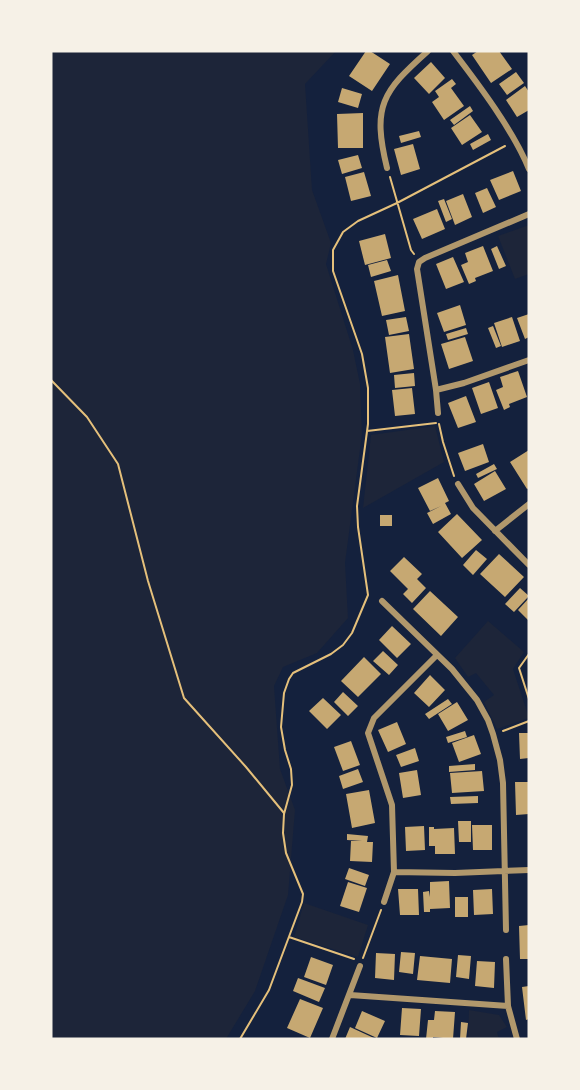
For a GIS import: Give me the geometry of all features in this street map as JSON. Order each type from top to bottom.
[{"type":"street","points":[[387,168],[379,128],[384,103],[394,83],[428,51]]},
{"type":"street","points":[[453,51],[526,156],[529,169]]},
{"type":"street","points":[[438,413],[417,269],[419,262],[529,214]]},
{"type":"street","points":[[436,390],[464,383],[529,360]]},
{"type":"street","points":[[458,484],[473,508],[529,565]]},
{"type":"street","points":[[495,531],[529,504]]},
{"type":"street","points":[[382,601],[452,669],[477,700],[488,720],[500,760],[503,783],[506,930]]},
{"type":"street","points":[[384,902],[394,872],[392,805],[368,733],[375,718],[437,655]]},
{"type":"street","points":[[394,872],[455,873],[529,870]]},
{"type":"street","points":[[506,959],[508,1006],[518,1039]]},
{"type":"street","points":[[332,1039],[360,966]]},
{"type":"street","points":[[350,994],[508,1006]]},
{"type":"path","points":[[240,1039],[266,996],[302,906],[303,894],[286,853],[283,833],[284,814],[292,785],[291,769],[281,727],[282,704],[289,679],[299,668],[331,654],[344,645],[352,633],[368,595],[357,516],[368,431],[368,388],[362,354],[333,271],[332,257],[335,244],[347,228],[514,141]]},
{"type":"path","points":[[387,168],[411,250],[419,262]]},
{"type":"path","points":[[51,380],[87,417],[118,464],[148,581],[184,698],[246,767],[284,814]]},
{"type":"path","points":[[368,431],[439,423],[447,456],[458,484]]},
{"type":"path","points":[[529,654],[519,668],[529,699]]},
{"type":"path","points":[[493,734],[529,721]]},
{"type":"path","points":[[289,937],[362,962],[384,902]]},
{"type":"shaded area","points":[[51,51],[336,51],[305,84],[312,190],[331,243],[326,264],[353,350],[360,384],[362,434],[345,563],[348,618],[317,653],[283,667],[274,686],[280,769],[295,810],[288,895],[255,991],[226,1039],[51,1039]]},
{"type":"shaded area","points":[[529,225],[529,274],[515,279],[498,236]]},
{"type":"shaded area","points":[[435,426],[444,462],[363,508],[371,435]]},
{"type":"shaded area","points":[[488,621],[524,652],[513,669],[529,718],[497,729],[484,702],[494,695],[476,673],[468,677],[455,658]]},
{"type":"shaded area","points":[[304,903],[368,925],[358,957],[294,937]]},
{"type":"shaded area","points":[[469,1010],[499,1015],[507,1027],[497,1032],[499,1039],[468,1039]]},
{"type":"building","points":[[366,51],[370,51],[390,64],[372,91],[349,76]]},
{"type":"building","points":[[478,51],[499,51],[512,69],[491,83],[472,55]]},
{"type":"building","points":[[431,62],[445,78],[429,94],[414,78]]},
{"type":"building","points":[[516,72],[524,83],[507,95],[499,84]]},
{"type":"building","points":[[452,79],[456,84],[451,88],[464,106],[444,120],[432,102],[439,97],[435,91]]},
{"type":"building","points":[[525,86],[529,92],[529,110],[517,117],[506,100]]},
{"type":"building","points":[[342,88],[362,94],[358,108],[338,102]]},
{"type":"building","points":[[470,106],[473,111],[454,125],[450,120]]},
{"type":"building","points":[[363,113],[363,148],[338,148],[337,114]]},
{"type":"building","points":[[470,115],[482,132],[462,145],[451,128]]},
{"type":"building","points":[[419,131],[421,137],[401,143],[399,136]]},
{"type":"building","points":[[488,134],[491,140],[473,150],[470,144]]},
{"type":"building","points":[[413,144],[420,169],[401,175],[394,149]]},
{"type":"building","points":[[358,155],[362,168],[342,174],[338,160]]},
{"type":"building","points":[[513,171],[521,191],[499,200],[490,180]]},
{"type":"building","points":[[364,172],[371,196],[351,201],[345,177]]},
{"type":"building","points":[[487,188],[496,207],[483,213],[475,193]]},
{"type":"building","points":[[463,194],[472,217],[455,225],[446,201]]},
{"type":"building","points":[[444,199],[452,219],[446,222],[438,201]]},
{"type":"building","points":[[437,209],[445,229],[422,239],[413,219]]},
{"type":"building","points":[[385,234],[391,258],[365,265],[359,241]]},
{"type":"building","points":[[483,246],[493,271],[475,278],[476,281],[469,284],[461,265],[468,262],[465,253]]},
{"type":"building","points":[[497,246],[506,266],[499,269],[491,249]]},
{"type":"building","points":[[453,257],[464,282],[446,289],[436,264]]},
{"type":"building","points":[[387,260],[391,271],[371,277],[368,265]]},
{"type":"building","points":[[398,275],[405,311],[382,316],[374,281]]},
{"type":"building","points":[[460,305],[466,325],[444,332],[437,313]]},
{"type":"building","points":[[529,314],[529,337],[525,339],[517,318]]},
{"type":"building","points":[[406,317],[409,331],[389,335],[386,320]]},
{"type":"building","points":[[512,317],[520,341],[502,347],[494,323]]},
{"type":"building","points":[[493,326],[501,346],[496,348],[488,328]]},
{"type":"building","points":[[466,328],[468,334],[448,340],[446,334]]},
{"type":"building","points":[[409,334],[414,369],[390,373],[385,337]]},
{"type":"building","points":[[465,337],[473,361],[449,369],[441,344]]},
{"type":"building","points":[[518,371],[527,397],[509,404],[510,407],[504,410],[496,390],[503,387],[500,377]]},
{"type":"building","points":[[414,373],[415,386],[395,388],[394,375]]},
{"type":"building","points":[[489,382],[498,408],[481,414],[472,388]]},
{"type":"building","points":[[412,388],[415,414],[395,416],[392,390]]},
{"type":"building","points":[[466,396],[476,422],[458,428],[448,403]]},
{"type":"building","points":[[483,444],[489,462],[465,471],[458,453]]},
{"type":"building","points":[[529,450],[529,488],[527,489],[510,462]]},
{"type":"building","points":[[494,464],[497,469],[478,478],[476,474]]},
{"type":"building","points":[[495,471],[506,489],[484,501],[474,484]]},
{"type":"building","points":[[438,478],[449,501],[445,503],[451,514],[433,524],[427,513],[441,506],[430,511],[418,488]]},
{"type":"building","points":[[457,514],[482,540],[462,558],[438,532]]},
{"type":"building","points":[[380,515],[392,515],[392,526],[380,526]]},
{"type":"building","points":[[476,550],[487,559],[473,575],[463,565]]},
{"type":"building","points":[[499,554],[524,577],[505,597],[480,574]]},
{"type":"building","points":[[404,557],[422,574],[417,579],[426,588],[412,603],[403,594],[408,589],[390,571]]},
{"type":"building","points":[[520,588],[529,596],[514,612],[505,604]]},
{"type":"building","points":[[430,591],[458,617],[441,636],[413,609]]},
{"type":"building","points":[[529,598],[529,621],[518,610]]},
{"type":"building","points":[[392,626],[411,644],[397,658],[379,640]]},
{"type":"building","points":[[383,651],[398,665],[389,675],[373,661]]},
{"type":"building","points":[[364,657],[381,674],[358,697],[341,681]]},
{"type":"building","points":[[430,675],[445,690],[429,707],[414,693]]},
{"type":"building","points":[[343,692],[358,706],[348,716],[334,702]]},
{"type":"building","points":[[323,698],[341,715],[327,729],[309,711]]},
{"type":"building","points":[[448,699],[452,704],[429,719],[425,714]]},
{"type":"building","points":[[457,702],[468,720],[448,731],[438,714]]},
{"type":"building","points":[[397,722],[406,744],[388,752],[378,730]]},
{"type":"building","points":[[465,731],[467,737],[448,743],[446,737]]},
{"type":"building","points":[[519,733],[529,733],[529,758],[520,759]]},
{"type":"building","points":[[474,735],[481,754],[459,762],[452,743]]},
{"type":"building","points":[[351,741],[360,765],[343,771],[334,747]]},
{"type":"building","points":[[415,748],[419,761],[401,767],[396,755]]},
{"type":"building","points":[[475,764],[475,770],[449,772],[449,766]]},
{"type":"building","points":[[358,769],[363,782],[343,789],[339,776]]},
{"type":"building","points":[[417,770],[421,795],[403,798],[399,773]]},
{"type":"building","points":[[482,771],[484,791],[452,793],[450,773]]},
{"type":"building","points":[[515,782],[529,782],[529,814],[516,815]]},
{"type":"building","points":[[369,790],[375,823],[352,828],[346,794]]},
{"type":"building","points":[[478,796],[478,803],[451,804],[450,797]]},
{"type":"building","points":[[458,821],[471,821],[471,842],[459,842]]},
{"type":"building","points":[[472,825],[492,825],[492,850],[473,850]]},
{"type":"building","points":[[424,826],[425,850],[406,851],[405,827]]},
{"type":"building","points":[[429,827],[454,828],[455,854],[435,854],[435,846],[429,846]]},
{"type":"building","points":[[347,834],[368,836],[367,842],[373,842],[372,862],[350,861],[351,841],[362,841],[347,840]]},
{"type":"building","points":[[349,868],[369,875],[365,886],[345,879]]},
{"type":"building","points":[[449,881],[450,908],[430,909],[430,912],[424,912],[423,892],[429,891],[430,897],[430,882]]},
{"type":"building","points":[[348,882],[367,888],[359,912],[340,906]]},
{"type":"building","points":[[398,889],[418,889],[419,915],[400,915]]},
{"type":"building","points":[[492,889],[493,914],[474,915],[473,890]]},
{"type":"building","points":[[455,897],[468,897],[468,917],[455,917]]},
{"type":"building","points":[[529,925],[529,959],[520,959],[519,926]]},
{"type":"building","points":[[401,952],[415,953],[413,974],[399,972]]},
{"type":"building","points":[[376,953],[395,954],[394,980],[375,978]]},
{"type":"building","points":[[458,955],[471,956],[469,979],[456,977]]},
{"type":"building","points":[[420,956],[452,959],[450,983],[417,980]]},
{"type":"building","points":[[311,957],[333,965],[326,985],[304,977]]},
{"type":"building","points":[[477,961],[495,962],[494,988],[475,986]]},
{"type":"building","points":[[298,978],[325,988],[319,1002],[293,991]]},
{"type":"building","points":[[529,986],[529,1019],[526,1020],[522,987]]},
{"type":"building","points":[[300,999],[323,1008],[310,1038],[287,1028]]},
{"type":"building","points":[[402,1008],[421,1009],[419,1036],[400,1035]]},
{"type":"building","points":[[362,1011],[385,1021],[377,1038],[355,1028]]},
{"type":"building","points":[[435,1011],[455,1012],[453,1039],[433,1037],[433,1039],[426,1039],[428,1020],[434,1020]]},
{"type":"building","points":[[461,1022],[468,1023],[466,1039],[460,1039]]},
{"type":"building","points":[[350,1027],[376,1039],[345,1039]]}]
